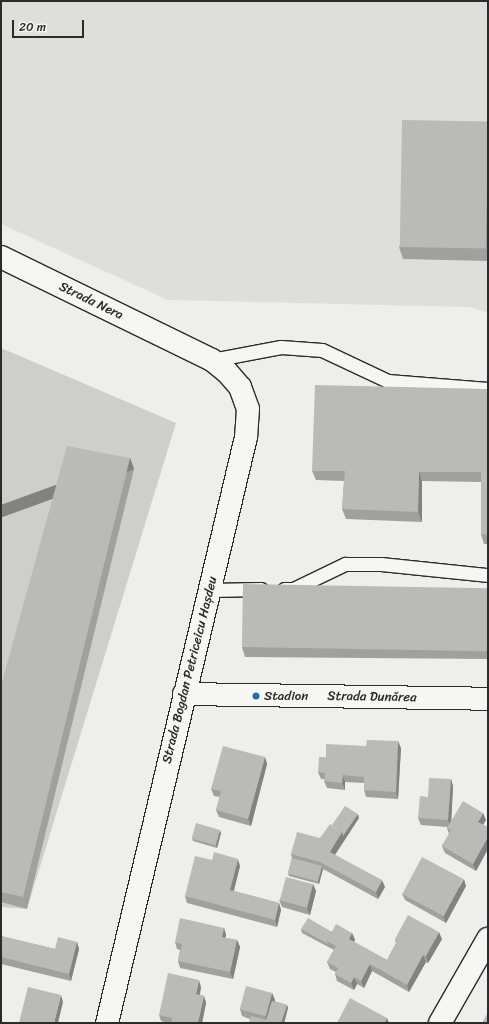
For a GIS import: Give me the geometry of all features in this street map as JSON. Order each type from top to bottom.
[{"type":"street","name":"Strada Nera","points":[[1,257],[182,345]]},
{"type":"street","name":"Strada Bogdan Petriceicu Hașdeu","points":[[107,1023],[246,437],[248,409],[240,387],[227,372],[212,360],[182,345]]},
{"type":"street","name":"Strada Dunărea","points":[[184,694],[488,699]]},
{"type":"street","points":[[440,1023],[488,940]]},
{"type":"lane","points":[[212,360],[281,346],[322,350],[388,381],[488,389]]},
{"type":"lane","points":[[210,590],[293,589],[345,564],[381,564],[488,576]]},
{"type":"shaded area","points":[[1,1],[488,1],[488,313],[470,307],[168,300],[1,224]]},
{"type":"shaded area","points":[[1,348],[176,423],[27,909],[1,907]]},
{"type":"building","points":[[402,120],[488,122],[486,248],[400,247]]},
{"type":"building","points":[[315,385],[487,389],[488,535],[481,534],[481,472],[419,472],[418,512],[342,509],[345,471],[312,471]]},
{"type":"building","points":[[67,446],[130,458],[23,897],[1,892],[1,686]]},
{"type":"building","points":[[243,584],[488,588],[487,651],[242,647]]},
{"type":"building","points":[[367,740],[398,741],[396,792],[364,790],[364,777],[343,775],[342,783],[324,781],[325,773],[318,772],[319,757],[326,757],[326,744],[366,746]]},
{"type":"building","points":[[223,746],[265,757],[248,819],[216,810],[221,791],[211,789]]},
{"type":"building","points":[[429,778],[451,779],[448,820],[418,818],[420,796],[428,797]]},
{"type":"building","points":[[463,801],[483,813],[478,822],[488,827],[488,837],[473,864],[442,846],[451,830],[447,828]]},
{"type":"building","points":[[345,806],[358,814],[343,836],[342,832],[332,825]]},
{"type":"building","points":[[196,823],[220,830],[216,845],[192,838]]},
{"type":"building","points":[[330,824],[342,832],[330,852],[382,880],[376,892],[320,862],[291,854],[297,832],[320,838]]},
{"type":"building","points":[[214,852],[238,859],[230,890],[279,903],[275,920],[185,896],[195,856],[212,860]]},
{"type":"building","points":[[422,857],[463,879],[444,916],[402,894]]},
{"type":"building","points":[[292,858],[322,866],[318,881],[288,873]]},
{"type":"building","points":[[286,877],[313,884],[307,907],[280,900]]},
{"type":"building","points":[[408,915],[439,932],[426,956],[423,955],[407,985],[370,964],[361,981],[354,977],[351,983],[335,974],[338,968],[327,962],[336,946],[327,941],[336,924],[352,933],[349,939],[387,960],[397,941],[395,939]]},
{"type":"building","points":[[180,918],[224,928],[222,937],[237,940],[230,972],[178,961],[182,944],[175,942]]},
{"type":"building","points":[[308,918],[332,932],[327,941],[328,944],[301,929]]},
{"type":"building","points":[[1,936],[55,949],[58,937],[77,942],[69,974],[1,957]]},
{"type":"building","points":[[168,973],[199,980],[196,994],[204,996],[198,1023],[171,1023],[172,1018],[159,1015]]},
{"type":"building","points":[[246,986],[272,993],[266,1016],[240,1009]]},
{"type":"building","points":[[28,987],[61,995],[54,1023],[19,1023]]},
{"type":"building","points":[[350,998],[387,1018],[384,1023],[337,1023]]},
{"type":"building","points":[[272,1001],[287,1005],[281,1023],[249,1023],[251,1016],[266,1020]]},
{"type":"building","points":[[488,1012],[488,1023],[482,1023]]},
{"type":"place","name":"Stadion","points":[[256,696]]}]
